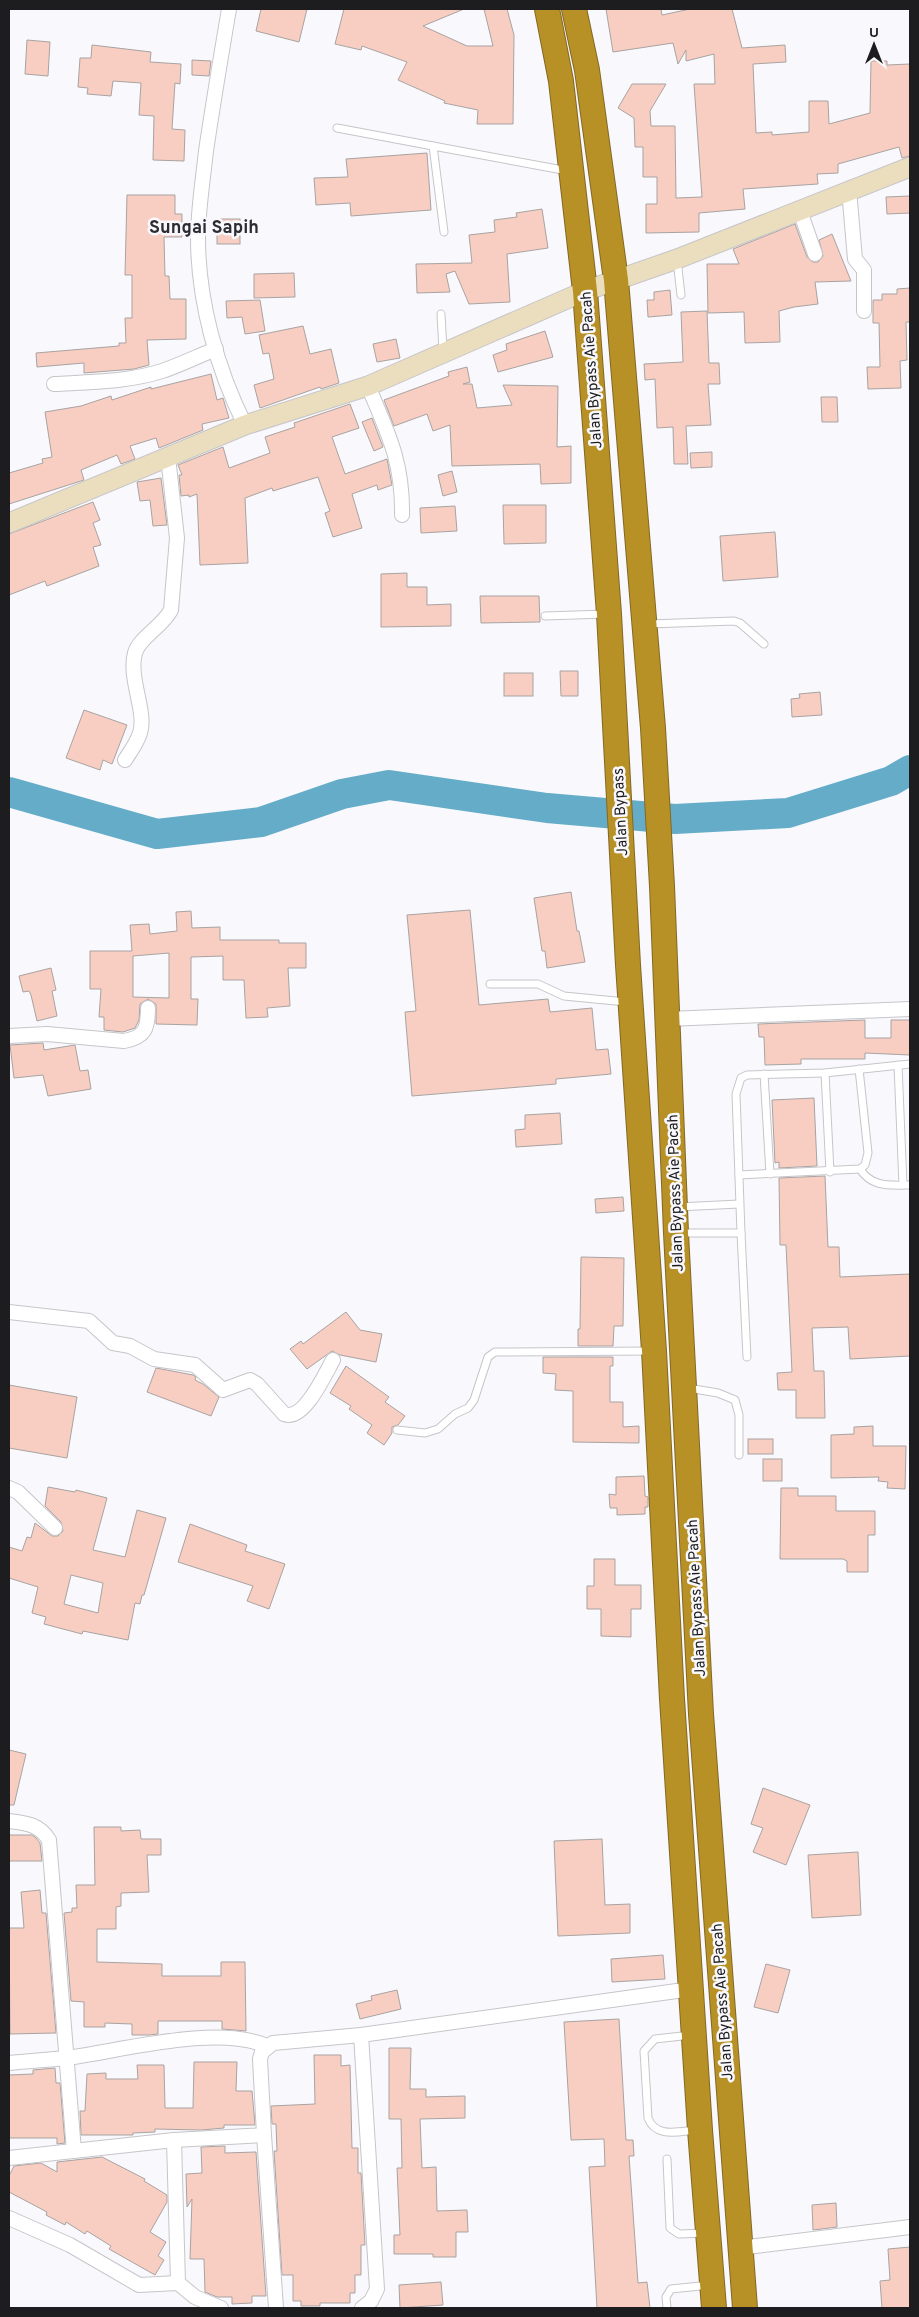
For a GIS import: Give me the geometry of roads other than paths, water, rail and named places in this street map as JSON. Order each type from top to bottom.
[{"type":"highway","name":"Jalan Bypass Aie Pacah","points":[[547,9],[560,81],[585,291],[609,614],[615,732]]},
{"type":"highway","name":"Jalan Bypass Aie Pacah","points":[[574,9],[590,89],[616,280],[652,728],[662,886],[676,1233],[701,1714],[746,2308]]},
{"type":"highway","name":"Jalan Bypass","points":[[615,732],[654,1351],[672,1699],[700,2130],[714,2308]]},
{"type":"street","points":[[229,9],[208,141],[198,238],[203,291],[216,349],[233,399],[245,425]]},
{"type":"street","points":[[9,523],[245,425],[368,386],[585,291],[677,260],[910,166]]},
{"type":"street","points":[[849,190],[855,259],[864,270],[864,311]]},
{"type":"street","points":[[800,210],[815,254]]},
{"type":"street","points":[[54,384],[121,380],[162,371],[216,349]]},
{"type":"street","points":[[368,386],[397,456],[402,492],[402,514]]},
{"type":"street","points":[[125,760],[140,733],[142,722],[137,701],[134,656],[137,646],[166,620],[171,610],[177,538],[168,457]]},
{"type":"street","points":[[9,1036],[47,1034],[124,1041],[134,1039],[146,1032],[148,1008]]},
{"type":"street","points":[[668,1019],[910,1009]]},
{"type":"street","points":[[9,1312],[89,1321],[113,1342],[130,1346],[154,1359],[195,1365],[223,1390],[250,1380],[257,1384],[284,1414],[289,1416],[296,1414],[309,1402],[333,1360]]},
{"type":"street","points":[[9,1488],[18,1492],[56,1528]]},
{"type":"street","points":[[9,1821],[33,1825],[43,1830],[49,1840],[74,2150]]},
{"type":"street","points":[[276,2308],[260,2059],[262,2052],[267,2046],[273,2043],[361,2035],[691,1988]]},
{"type":"street","points":[[361,2035],[377,2289],[371,2301],[362,2308]]},
{"type":"street","points":[[9,2063],[66,2058],[186,2039],[248,2039],[267,2046]]},
{"type":"street","points":[[9,2158],[174,2140],[264,2134]]},
{"type":"street","points":[[174,2140],[178,2283]]},
{"type":"street","points":[[9,2218],[70,2245],[139,2285],[178,2283],[195,2297],[221,2308]]},
{"type":"street","points":[[740,2248],[910,2227]]},
{"type":"lane","points":[[337,128],[571,172]]},
{"type":"lane","points":[[432,146],[444,232]]},
{"type":"lane","points":[[677,260],[681,295]]},
{"type":"lane","points":[[441,314],[444,353]]},
{"type":"lane","points":[[545,616],[609,614]]},
{"type":"lane","points":[[644,624],[734,621],[740,623],[764,644]]},
{"type":"lane","points":[[490,984],[538,984],[564,996],[631,1002]]},
{"type":"lane","points":[[747,1357],[739,1204],[736,1094],[741,1078],[746,1075],[825,1073],[910,1064]]},
{"type":"lane","points":[[860,1169],[865,1177],[873,1183],[907,1185],[898,1065]]},
{"type":"lane","points":[[739,1176],[860,1169],[865,1164],[868,1153],[859,1070]]},
{"type":"lane","points":[[825,1073],[830,1172]]},
{"type":"lane","points":[[764,1074],[770,1174]]},
{"type":"lane","points":[[675,1207],[739,1204]]},
{"type":"lane","points":[[676,1233],[741,1233]]},
{"type":"lane","points":[[397,1430],[425,1433],[438,1429],[455,1414],[468,1408],[474,1400],[488,1357],[495,1352],[654,1351]]},
{"type":"lane","points":[[685,1388],[718,1393],[735,1400],[739,1415],[739,1455]]},
{"type":"lane","points":[[694,2034],[655,2039],[644,2051],[648,2118],[650,2125],[661,2132],[700,2130]]},
{"type":"lane","points":[[667,2159],[670,2228],[679,2234],[709,2232]]},
{"type":"lane","points":[[667,2308],[666,2296],[672,2290],[712,2285]]},
{"type":"waterway","points":[[9,792],[157,834],[261,822],[342,794],[389,785],[547,808],[675,819],[788,813],[891,781],[910,770]]},
{"type":"district","name":"Sungai Sapih","points":[[204,227]]}]
